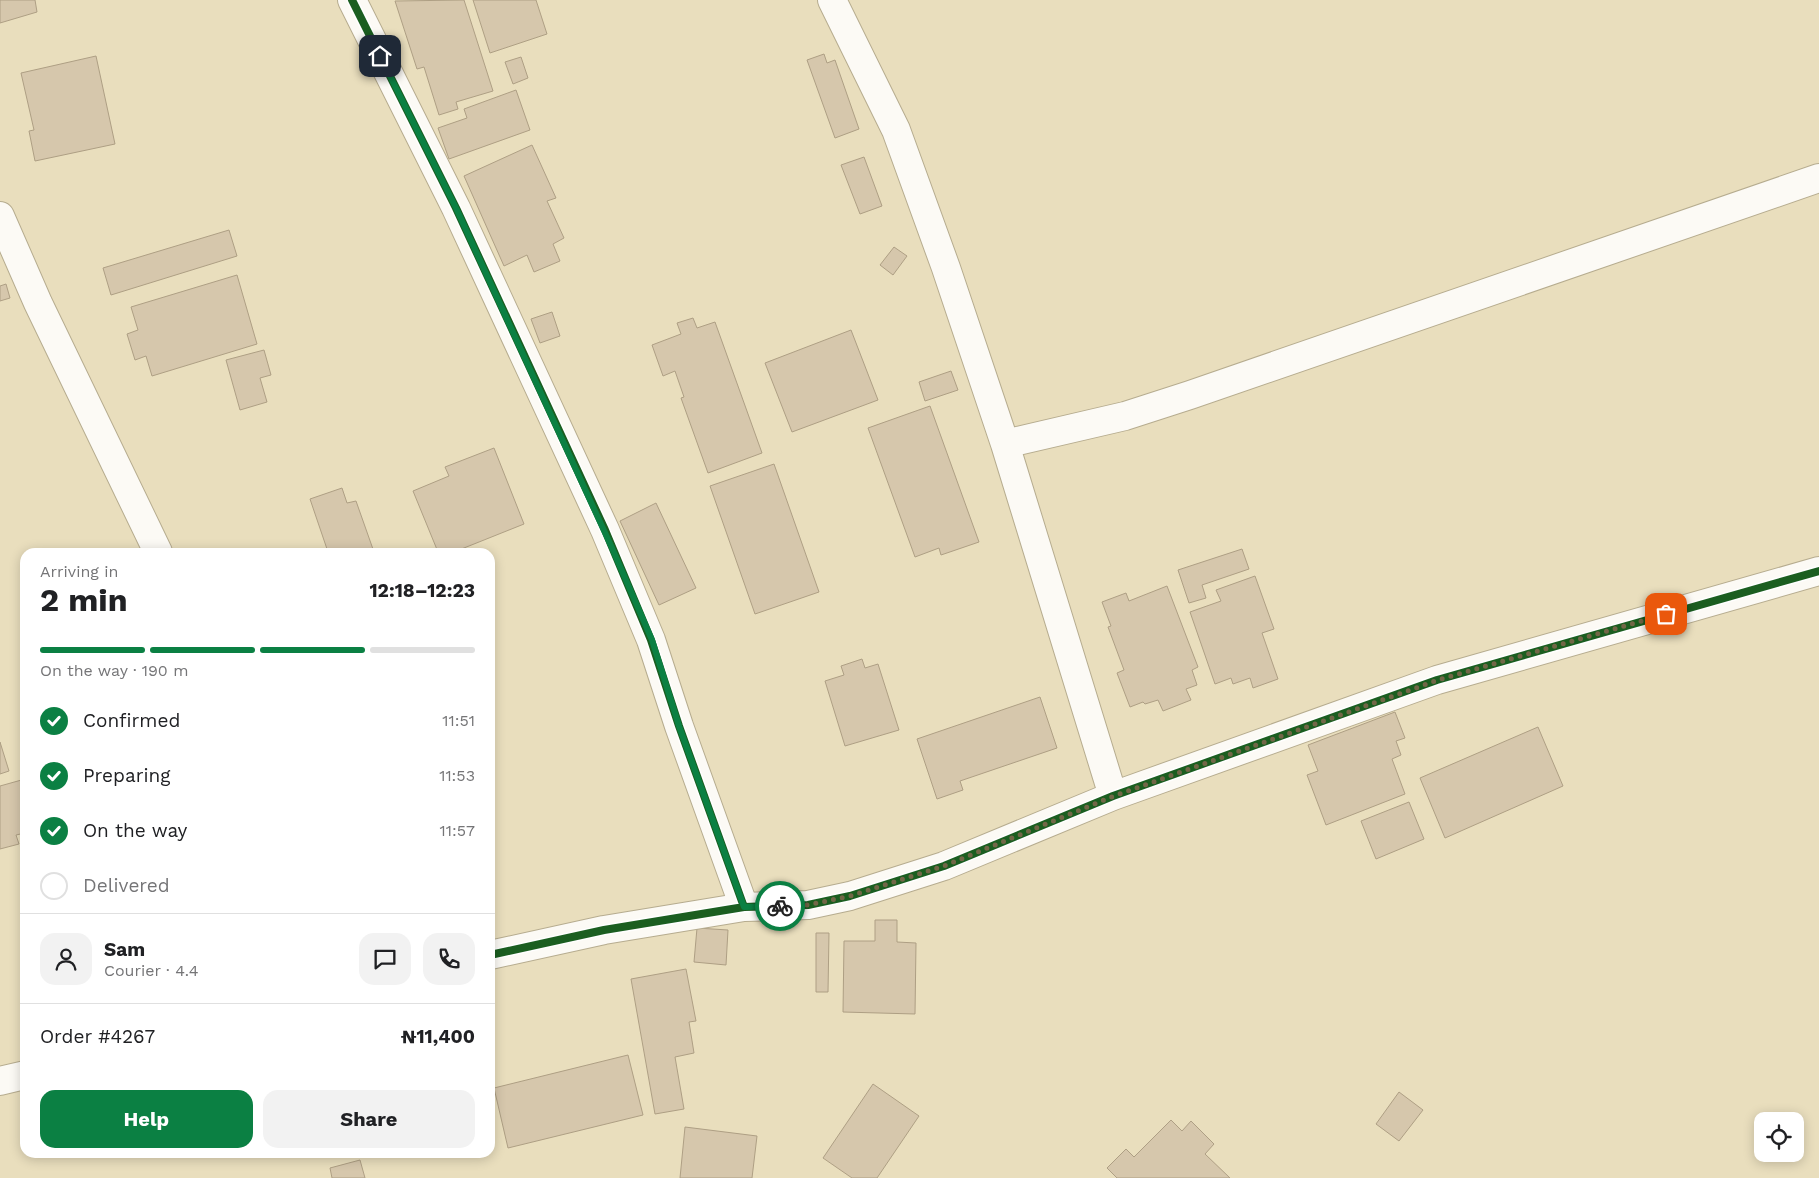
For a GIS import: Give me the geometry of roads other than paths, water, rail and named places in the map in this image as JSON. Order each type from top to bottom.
[{"type":"street","points":[[352,0],[456,208],[605,530],[652,640],[679,726],[744,907]]},
{"type":"street","points":[[832,0],[896,130],[946,268],[1005,444],[1114,796]]},
{"type":"street","points":[[1005,444],[1124,416],[1190,395],[1819,178]]},
{"type":"street","points":[[0,216],[38,303],[156,548]]},
{"type":"street","points":[[495,954],[604,930],[744,907],[808,905],[850,896],[944,866],[1114,796],[1438,680],[1819,571]]},
{"type":"street","points":[[0,1081],[20,1076]]}]
